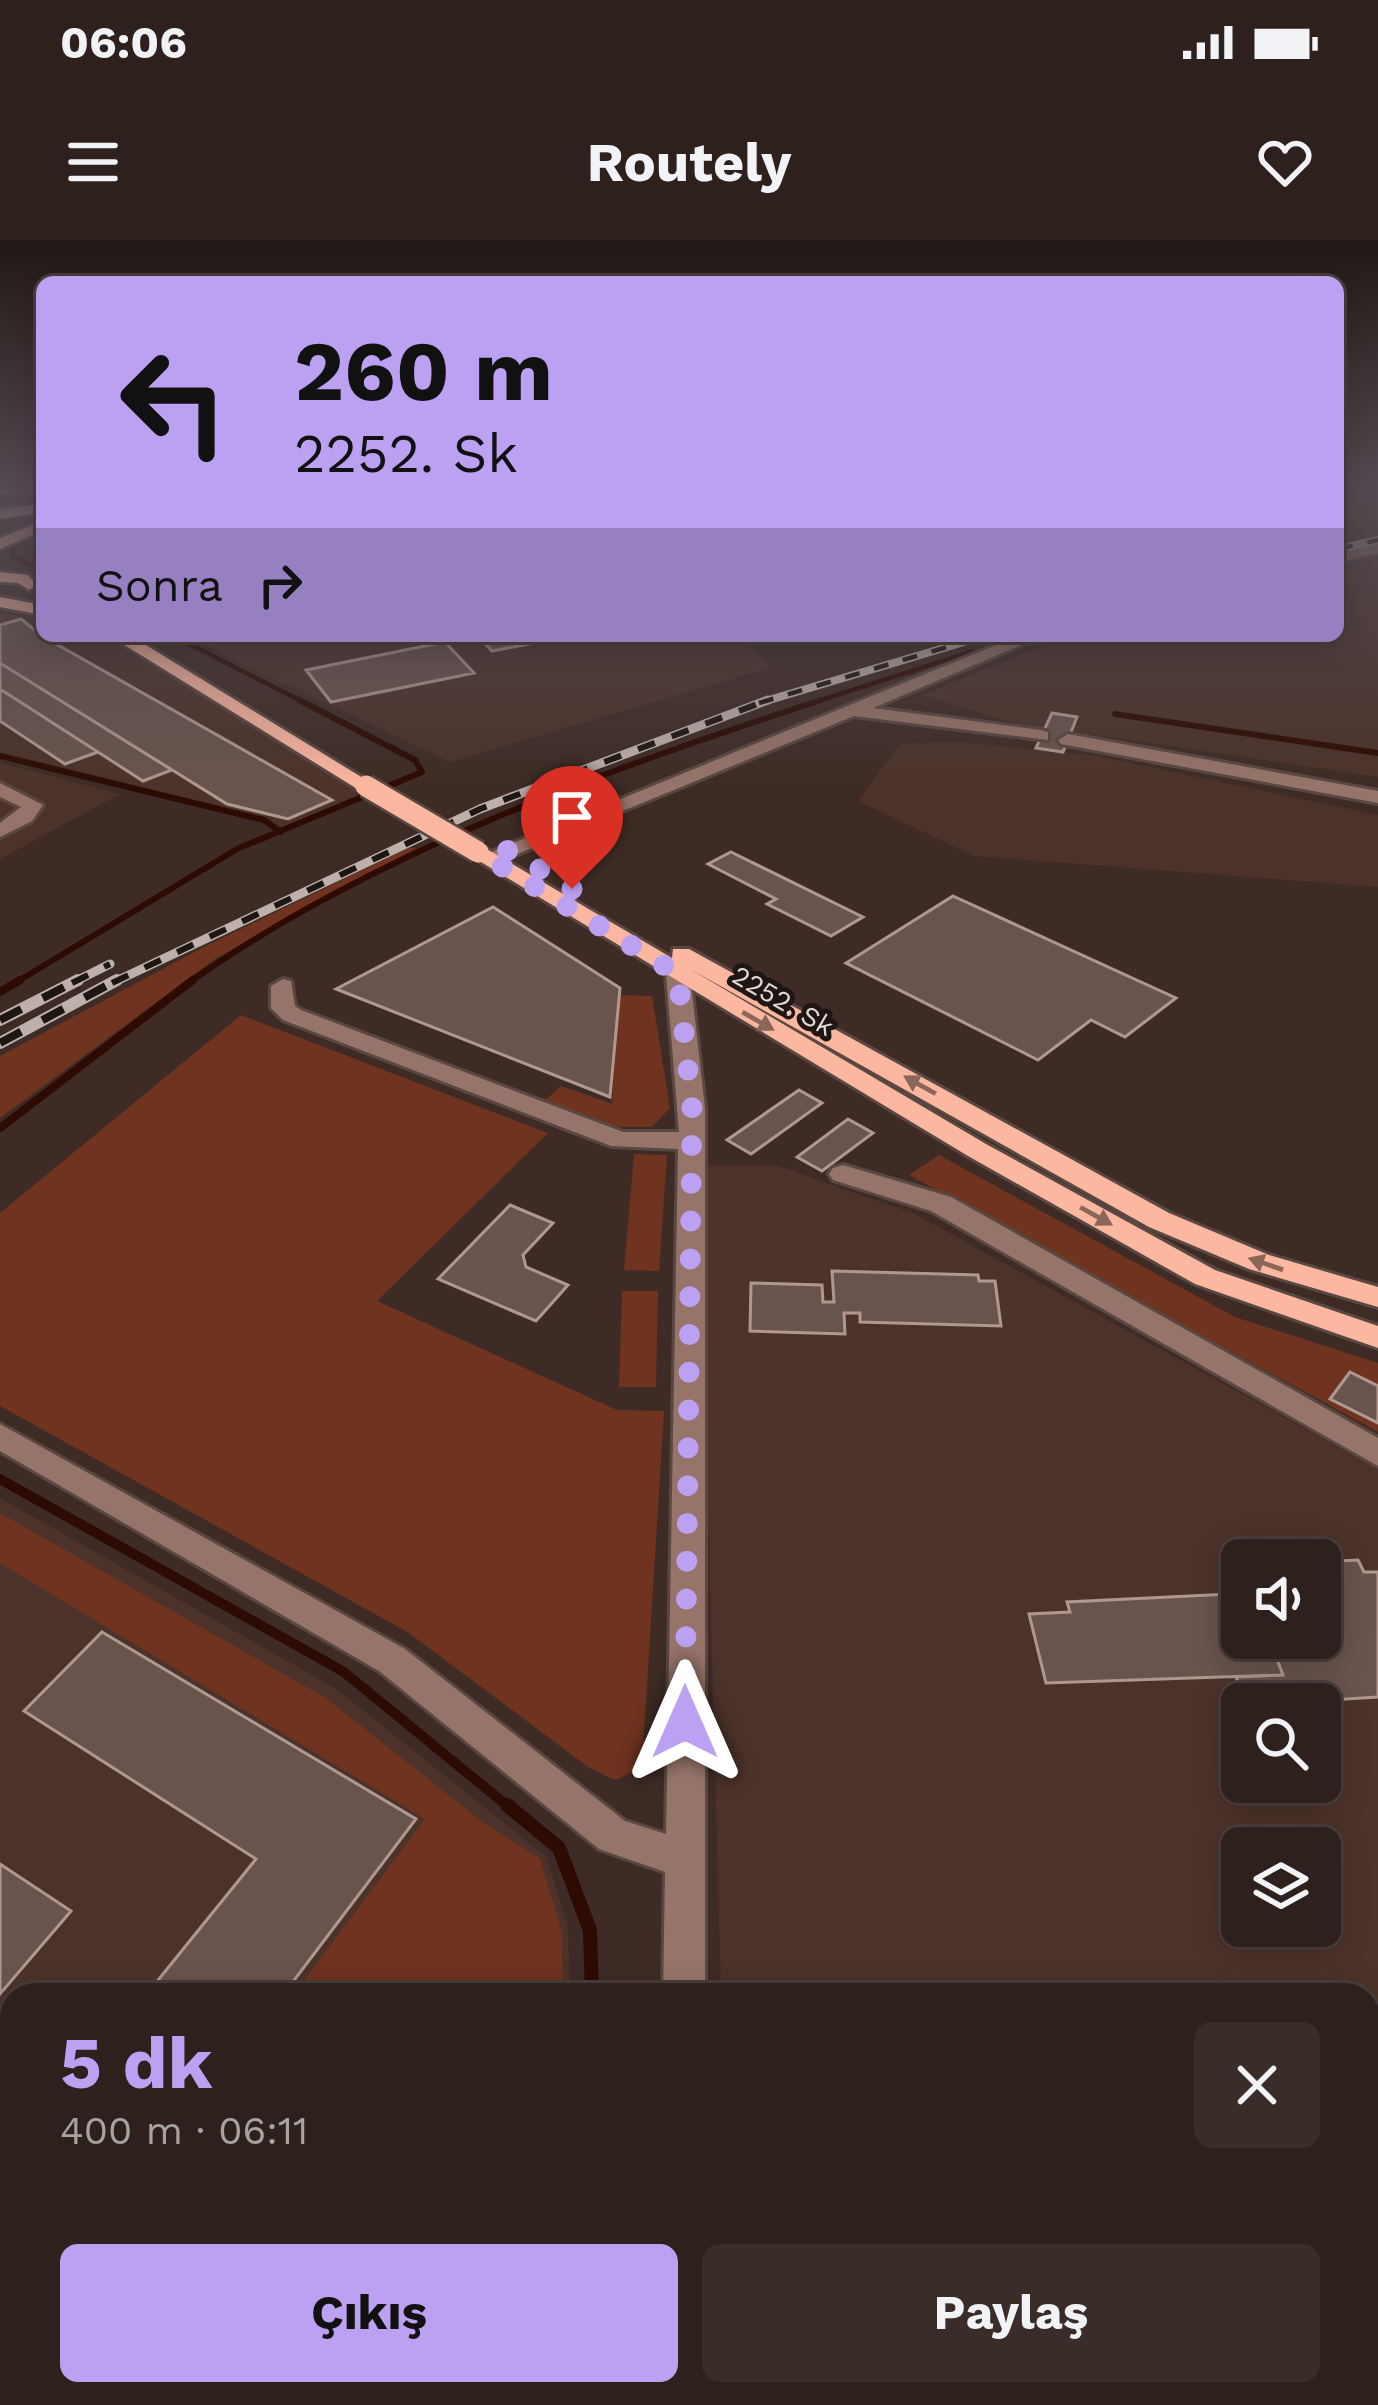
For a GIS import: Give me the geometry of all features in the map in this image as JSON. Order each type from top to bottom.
[{"type":"main road","points":[[0,601],[29,586]]},
{"type":"main road","points":[[0,601],[36,609]]},
{"type":"main road","name":"2252. Sk","points":[[129,642],[365,786],[493,851],[1159,1220],[1259,1262],[1378,1297]]},
{"type":"main road","name":"2252. Sk","points":[[150,642],[388,778],[678,974],[1205,1277],[1378,1337]]},
{"type":"street","points":[[493,851],[857,711],[1014,642]]},
{"type":"street","points":[[857,711],[1041,736]]},
{"type":"street","points":[[1068,740],[1378,797]]},
{"type":"street","points":[[0,789],[33,805],[25,818],[0,831]]},
{"type":"street","points":[[678,974],[690,1141],[684,1983]]},
{"type":"street","points":[[283,986],[283,1008],[292,1015],[620,1140],[690,1141]]},
{"type":"street","points":[[843,1174],[941,1204],[1378,1453]]},
{"type":"street","points":[[0,1436],[392,1660],[614,1836],[684,1859]]},
{"type":"shaded area","points":[[1344,586],[1378,586],[1378,777],[1009,722],[923,695],[1052,642],[1344,642]]},
{"type":"shaded area","points":[[0,612],[36,620],[36,642],[112,642],[373,791],[283,828],[268,818],[0,752]]},
{"type":"shaded area","points":[[199,642],[762,642],[747,645],[772,667],[450,762]]},
{"type":"shaded area","points":[[959,742],[1097,756],[1378,815],[1378,887],[974,856],[858,801],[900,744]]},
{"type":"shaded area","points":[[0,763],[120,794],[0,859]]},
{"type":"shaded area","points":[[410,847],[415,849],[215,959],[0,1118],[0,1056],[204,947]]},
{"type":"shaded area","points":[[619,995],[652,996],[670,1108],[652,1127],[614,1127],[544,1101],[561,1086],[612,1104]]},
{"type":"shaded area","points":[[241,1015],[548,1133],[377,1301],[617,1410],[664,1411],[642,1768],[615,1780],[588,1767],[409,1633],[0,1406],[0,1213]]},
{"type":"shaded area","points":[[634,1154],[667,1155],[659,1271],[624,1270]]},
{"type":"shaded area","points":[[939,1155],[1235,1317],[1378,1363],[1378,1432],[909,1175]]},
{"type":"shaded area","points":[[699,1165],[776,1165],[915,1214],[1378,1469],[1378,1983],[721,1983]]},
{"type":"shaded area","points":[[622,1291],[658,1291],[656,1387],[619,1387]]},
{"type":"shaded area","points":[[0,1498],[335,1688],[547,1857],[568,1928],[570,1983],[0,1983]]},
{"type":"shaded area","points":[[0,1513],[326,1698],[480,1820],[540,1859],[562,1932],[563,1983],[302,1983],[425,1819],[0,1563]]},
{"type":"building","points":[[21,619],[36,631],[36,642],[53,642],[332,800],[288,819],[227,804],[0,663],[0,625]]},
{"type":"building","points":[[445,642],[474,673],[331,702],[306,670]]},
{"type":"building","points":[[484,642],[540,642],[492,651]]},
{"type":"building","points":[[0,663],[172,770],[143,781],[0,689]]},
{"type":"building","points":[[0,689],[98,752],[65,764],[0,721]]},
{"type":"building","points":[[1052,713],[1077,717],[1063,752],[1036,748]]},
{"type":"building","points":[[731,852],[863,917],[831,936],[767,904],[776,899],[708,864]]},
{"type":"building","points":[[953,896],[1176,998],[1125,1037],[1091,1020],[1038,1060],[846,963]]},
{"type":"building","points":[[493,907],[620,988],[610,1097],[336,989]]},
{"type":"building","points":[[799,1090],[822,1103],[751,1154],[727,1140]]},
{"type":"building","points":[[848,1119],[873,1133],[822,1171],[797,1157]]},
{"type":"building","points":[[510,1205],[553,1223],[523,1255],[526,1267],[568,1285],[536,1321],[438,1279]]},
{"type":"building","points":[[832,1271],[978,1275],[979,1281],[995,1281],[1001,1326],[860,1322],[860,1313],[844,1313],[845,1334],[750,1331],[751,1283],[822,1285],[823,1302],[834,1302]]},
{"type":"building","points":[[1350,1372],[1378,1386],[1378,1423],[1330,1399]]},
{"type":"building","points":[[1358,1560],[1364,1572],[1378,1572],[1378,1697],[1341,1699],[1341,1683],[1238,1683],[1236,1677],[1283,1675],[1277,1659],[1341,1659],[1341,1561]]},
{"type":"building","points":[[1221,1594],[1221,1659],[1277,1659],[1283,1675],[1046,1683],[1029,1614],[1070,1612],[1067,1602]]},
{"type":"building","points":[[102,1632],[416,1819],[292,1983],[156,1983],[256,1859],[24,1711]]},
{"type":"building","points":[[0,1864],[71,1911],[9,1983],[0,1983]]},
{"type":"waterway","points":[[186,642],[305,703]]},
{"type":"waterway","points":[[813,703],[974,651]]},
{"type":"waterway","points":[[279,831],[422,772],[415,760],[299,700]]},
{"type":"waterway","points":[[813,703],[821,700]]},
{"type":"waterway","points":[[188,983],[336,893],[494,818],[657,755],[813,703]]},
{"type":"waterway","points":[[1115,714],[1378,753]]},
{"type":"waterway","points":[[0,756],[264,820],[279,831]]},
{"type":"waterway","points":[[15,983],[237,849],[279,831]]},
{"type":"waterway","points":[[15,983],[20,980]]},
{"type":"waterway","points":[[0,1128],[193,980]]},
{"type":"waterway","points":[[0,992],[15,983]]},
{"type":"waterway","points":[[0,1479],[344,1672],[510,1808]]},
{"type":"waterway","points":[[507,1805],[559,1848],[590,1930],[592,1983]]},
{"type":"railway","points":[[764,702],[964,642]]},
{"type":"railway","points":[[764,702],[768,700]]},
{"type":"railway","points":[[112,983],[480,809],[764,702]]},
{"type":"railway","points":[[759,703],[764,702]]},
{"type":"railway","points":[[78,980],[110,964]]},
{"type":"railway","points":[[0,1020],[78,980]]},
{"type":"railway","points":[[72,983],[78,980]]},
{"type":"railway","points":[[0,1043],[117,980]]},
{"type":"route","points":[[572,889],[509,850],[488,858],[678,974],[692,1108],[685,1722]]}]
